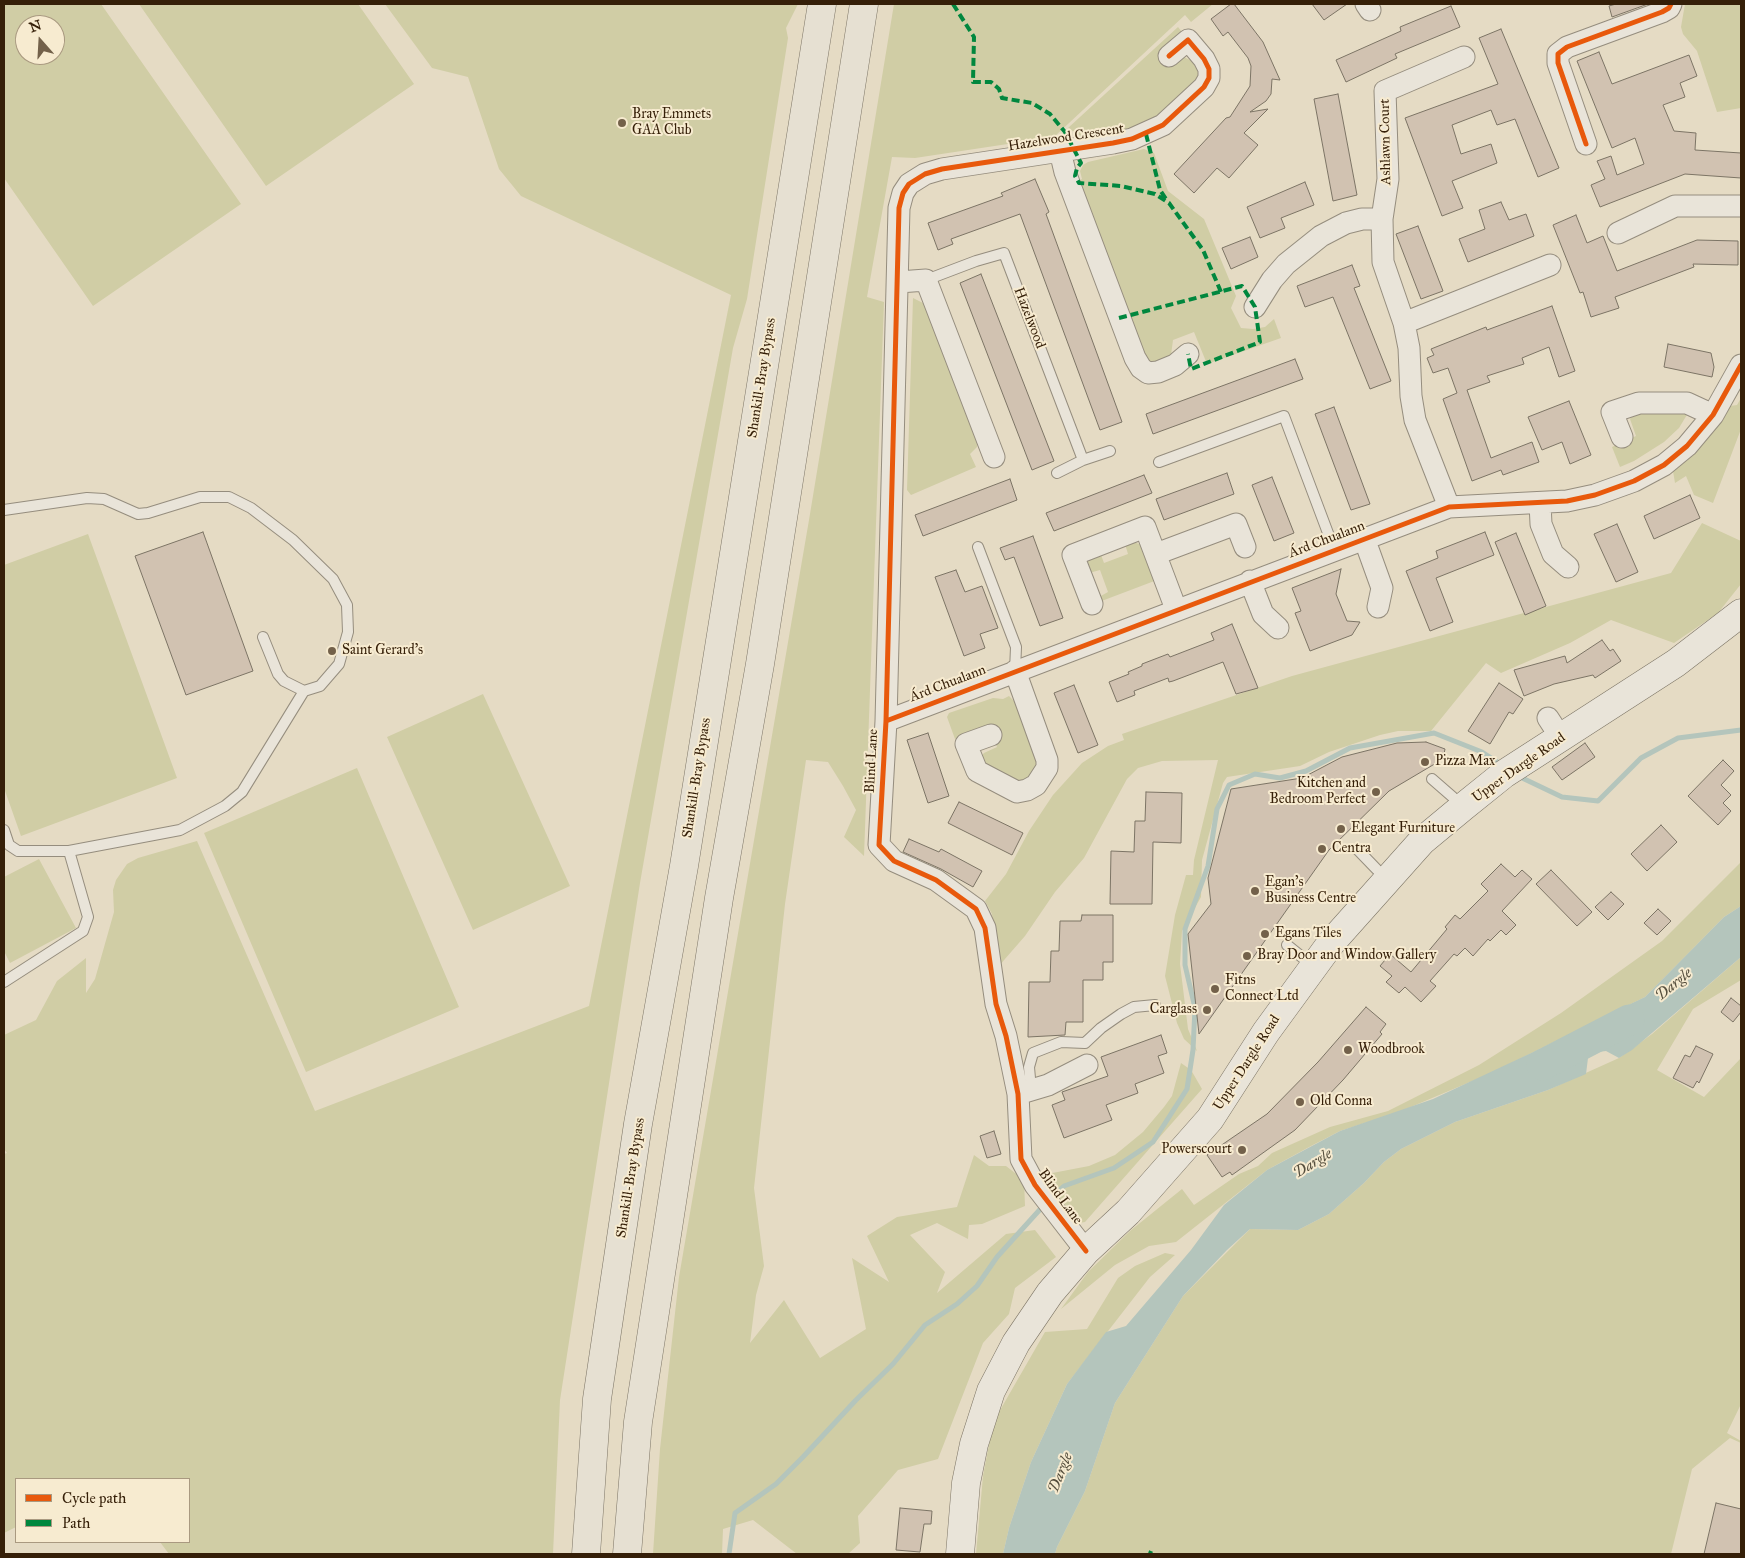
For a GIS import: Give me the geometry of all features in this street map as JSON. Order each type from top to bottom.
[{"type":"highway","name":"Shankill-Bray Bypass","points":[[586,1554],[597,1399],[635,1144],[685,856],[822,4]]},
{"type":"highway","points":[[627,1554],[638,1422],[719,898],[761,654],[864,4]]},
{"type":"main road","name":"Upper Dargle Road","points":[[960,1554],[966,1483],[974,1444],[991,1390],[1022,1334],[1050,1293],[1086,1251],[1128,1212],[1210,1119],[1266,1032],[1313,966],[1386,879],[1422,841],[1512,770],[1554,728],[1676,664],[1741,613]]},
{"type":"street","points":[[1586,144],[1558,63],[1558,54],[1567,47],[1662,12],[1669,8],[1671,4]]},
{"type":"street","name":"Hazelwood Crescent","points":[[903,194],[909,184],[925,174],[942,169],[1060,152],[1132,139],[1163,125],[1176,115],[1204,87],[1209,78],[1209,69],[1188,40],[1169,56]]},
{"type":"street","name":"Ashlawn Court","points":[[1449,507],[1415,420],[1411,396],[1409,348],[1404,323],[1382,262],[1382,219],[1388,179],[1385,91],[1464,57]]},
{"type":"street","name":"Hazelwood Crescent","points":[[1060,152],[1065,172],[1135,358],[1141,368],[1148,373],[1158,372],[1175,365],[1188,354]]},
{"type":"street","name":"Blind Lane","points":[[903,194],[899,208],[899,282],[886,721],[879,844],[894,861],[936,880],[976,909],[985,928],[996,1004],[1024,1092],[1022,1159],[1035,1186],[1086,1251]]},
{"type":"street","points":[[1618,233],[1675,206],[1741,206]]},
{"type":"street","points":[[1255,307],[1272,280],[1286,264],[1321,236],[1346,223],[1382,219]]},
{"type":"street","points":[[1404,323],[1550,265]]},
{"type":"street","points":[[926,280],[994,457]]},
{"type":"street","name":"Hazelwood","points":[[899,282],[926,280]]},
{"type":"street","name":"Árd Chualann","points":[[886,721],[1176,609],[1449,507],[1540,502],[1595,495],[1634,482],[1664,465],[1687,446],[1713,415],[1741,365]]},
{"type":"street","points":[[1622,437],[1612,412],[1640,403],[1687,403],[1713,415]]},
{"type":"street","points":[[1540,502],[1542,524],[1554,554],[1568,567]]},
{"type":"street","points":[[1156,554],[1236,524],[1245,547]]},
{"type":"street","points":[[1092,604],[1073,555],[1145,527],[1176,609]]},
{"type":"street","name":"Árd Chualann","points":[[1364,538],[1382,588],[1378,607]]},
{"type":"street","points":[[1250,581],[1263,614],[1278,628]]},
{"type":"street","points":[[991,735],[966,744],[977,771],[1017,792],[1027,790],[1036,785],[1047,768],[1047,760],[1014,671]]},
{"type":"street","points":[[1024,1092],[1048,1085],[1087,1065]]},
{"type":"lane","name":"Hazelwood","points":[[926,280],[976,261],[1004,253],[1083,460]]},
{"type":"lane","points":[[1160,462],[1284,416],[1334,549]]},
{"type":"lane","points":[[1057,473],[1083,460],[1110,451]]},
{"type":"lane","points":[[4,510],[87,498],[104,499],[138,514],[211,495],[229,497],[251,508],[293,540],[333,579],[347,605],[348,632],[339,664],[320,686],[304,691],[242,792],[225,806],[180,830],[69,851],[30,853],[18,851],[7,846],[4,830]]},
{"type":"lane","points":[[978,547],[1016,647],[1014,671]]},
{"type":"lane","points":[[263,637],[278,674],[284,681],[304,691]]},
{"type":"lane","points":[[1432,779],[1463,807]]},
{"type":"lane","points":[[1358,850],[1386,879]]},
{"type":"lane","points":[[4,982],[83,931],[88,916],[69,851]]},
{"type":"lane","points":[[1287,946],[1313,966]]},
{"type":"lane","points":[[1024,1092],[1034,1053],[1060,1042],[1085,1043],[1100,1028],[1121,1014],[1134,1007],[1155,1005]]},
{"type":"shaded area","points":[[4,4],[101,4],[241,204],[93,306],[4,178]]},
{"type":"shaded area","points":[[139,4],[358,4],[414,84],[266,186]]},
{"type":"shaded area","points":[[385,4],[798,4],[786,28],[788,38],[747,299],[733,348],[640,883],[560,1400],[553,1554],[169,1554],[161,1543],[190,1543],[190,1478],[15,1478],[15,1528],[4,1533],[4,1154],[7,1153],[4,1149],[4,1035],[36,1020],[57,981],[86,958],[86,993],[95,979],[114,912],[113,890],[116,880],[127,864],[138,858],[197,841],[315,1111],[589,1006],[731,295],[521,196],[499,169],[468,77],[432,68]]},
{"type":"shaded area","points":[[894,4],[1213,4],[1191,22],[1185,15],[1054,137],[915,158],[892,157],[867,297],[884,302],[864,856],[844,837],[856,810],[843,786],[828,762],[806,760],[785,904],[754,1188],[764,1266],[756,1295],[750,1343],[784,1300],[820,1358],[866,1329],[852,1258],[889,1282],[867,1236],[897,1217],[957,1207],[974,1155],[989,1166],[1006,1166],[1024,1180],[1025,1206],[982,1224],[969,1225],[968,1239],[937,1223],[910,1235],[945,1272],[937,1293],[1006,1234],[1035,1230],[1056,1257],[1015,1288],[1009,1314],[983,1343],[938,1459],[898,1470],[858,1516],[860,1543],[848,1554],[797,1554],[753,1520],[723,1529],[722,1554],[653,1554],[660,1449],[679,1277],[809,520]]},
{"type":"shaded area","points":[[1685,4],[1741,4],[1741,108],[1717,112],[1697,51],[1683,34],[1681,27]]},
{"type":"shaded area","points":[[1178,27],[1182,32],[1162,51],[1172,66],[1184,57],[1192,61],[1197,66],[1199,81],[1162,116],[1140,130],[1087,140],[1068,128]]},
{"type":"shaded area","points":[[1144,149],[1154,153],[1168,191],[1204,219],[1236,296],[1231,308],[1241,328],[1265,327],[1274,319],[1281,338],[1207,364],[1194,332],[1173,340],[1171,355],[1166,360],[1149,363],[1143,357],[1077,182],[1082,179],[1080,171],[1083,165],[1088,162]]},
{"type":"shaded area","points":[[913,298],[923,303],[934,319],[978,438],[977,447],[970,454],[976,467],[911,495],[907,490]]},
{"type":"shaded area","points":[[1741,398],[1741,429],[1713,503],[1694,495],[1686,476],[1675,483],[1673,471],[1730,406],[1737,405]]},
{"type":"shaded area","points":[[1635,412],[1688,413],[1679,428],[1664,442],[1634,461],[1620,467],[1612,447],[1636,436],[1630,419]]},
{"type":"shaded area","points":[[1702,523],[1741,541],[1741,584],[1718,613],[1674,643],[1611,620],[1570,643],[1501,673],[1486,663],[1431,731],[1398,731],[1380,735],[1329,752],[1300,766],[1227,777],[1223,783],[1202,860],[1201,897],[1182,931],[1180,964],[1188,1029],[1197,1051],[1184,1039],[1177,1023],[1165,976],[1175,915],[1186,875],[1193,875],[1194,860],[1218,760],[1162,761],[1138,768],[1127,779],[1084,858],[1055,892],[1025,936],[998,967],[992,914],[985,901],[1006,874],[1029,831],[1053,795],[1082,763],[1108,746],[1124,740],[1122,734],[1292,676],[1671,573]]},
{"type":"shaded area","points":[[88,534],[177,778],[21,836],[4,788],[4,565]]},
{"type":"shaded area","points":[[1131,541],[1142,545],[1157,580],[1099,602],[1099,597],[1108,592],[1100,570],[1089,573],[1086,563],[1089,559],[1101,555],[1104,563],[1128,554],[1125,544]]},
{"type":"shaded area","points":[[483,694],[570,886],[473,930],[387,737]]},
{"type":"shaded area","points":[[1009,696],[1018,705],[1042,767],[1029,785],[983,769],[980,758],[984,753],[997,747],[989,725],[964,733],[955,739],[947,717],[949,713],[993,698],[1003,699]]},
{"type":"shaded area","points":[[357,768],[459,1007],[306,1072],[204,833]]},
{"type":"shaded area","points":[[39,859],[76,928],[10,963],[4,951],[4,877]]},
{"type":"shaded area","points":[[1741,862],[1741,906],[1724,917],[1645,997],[1489,1074],[1399,1112],[1340,1131],[1311,1146],[1267,1170],[1176,1242],[1149,1246],[1115,1265],[1061,1309],[1088,1272],[1130,1231],[1182,1189],[1194,1205],[1239,1174],[1258,1166],[1272,1153],[1330,1127],[1388,1111],[1479,1065],[1561,1013],[1662,941]]},
{"type":"shaded area","points":[[1741,957],[1741,980],[1693,1009],[1657,1070],[1704,1097],[1741,1058],[1741,1404],[1727,1433],[1741,1441],[1741,1443],[1730,1438],[1692,1469],[1671,1554],[1055,1554],[1085,1491],[1115,1403],[1183,1296],[1250,1229],[1298,1230],[1329,1214],[1364,1183],[1384,1162],[1401,1149],[1455,1122],[1548,1090],[1619,1058],[1652,1034]]},
{"type":"shaded area","points":[[1181,1063],[1191,1070],[1202,1089],[1085,1222],[1079,1223],[1057,1198],[1042,1175],[1089,1166],[1115,1155],[1143,1132],[1172,1096]]},
{"type":"shaded area","points":[[1165,1253],[1175,1255],[1150,1277],[1067,1384],[1031,1462],[1009,1528],[1003,1554],[976,1554],[983,1476],[991,1434],[999,1412],[1045,1332],[1087,1329],[1118,1278],[1135,1266]]},
{"type":"water","points":[[1741,906],[1741,957],[1632,1050],[1619,1058],[1606,1051],[1598,1052],[1588,1058],[1586,1074],[1548,1090],[1455,1122],[1401,1149],[1384,1162],[1364,1183],[1329,1214],[1298,1230],[1250,1229],[1183,1296],[1115,1403],[1085,1491],[1055,1554],[1003,1554],[1009,1528],[1031,1462],[1067,1384],[1106,1332],[1126,1326],[1191,1250],[1224,1205],[1267,1170],[1340,1131],[1433,1099],[1561,1039],[1574,1045],[1588,1042],[1597,1032],[1599,1019],[1645,997],[1724,917]]},
{"type":"building","points":[[1231,4],[1234,4],[1263,42],[1280,80],[1272,79],[1271,94],[1266,101],[1250,112],[1268,109],[1244,133],[1258,145],[1229,178],[1217,168],[1194,193],[1174,174],[1226,118],[1230,117],[1250,86],[1251,66],[1248,58],[1228,32],[1223,36],[1211,19]]},
{"type":"building","points":[[1312,4],[1347,4],[1324,20]]},
{"type":"building","points":[[1616,4],[1648,4],[1612,17],[1609,6]]},
{"type":"building","points":[[1451,6],[1460,27],[1395,54],[1397,58],[1346,82],[1336,60],[1401,31],[1400,27]]},
{"type":"building","points":[[1501,29],[1559,168],[1538,177],[1515,119],[1497,125],[1491,110],[1452,125],[1461,154],[1491,144],[1497,163],[1452,181],[1463,208],[1442,216],[1405,118],[1498,84],[1479,38]]},
{"type":"building","points":[[1599,52],[1612,84],[1689,55],[1697,76],[1680,83],[1685,97],[1663,105],[1674,131],[1696,133],[1695,150],[1741,153],[1741,178],[1685,174],[1600,207],[1591,185],[1605,179],[1597,161],[1611,156],[1617,175],[1644,164],[1635,138],[1612,148],[1577,61]]},
{"type":"building","points":[[1338,94],[1357,195],[1333,201],[1314,99]]},
{"type":"building","points":[[1035,179],[1049,212],[1046,214],[1122,422],[1100,430],[1020,214],[951,239],[953,244],[938,250],[928,223],[1003,196],[1001,193]]},
{"type":"building","points":[[1305,182],[1314,205],[1281,218],[1285,228],[1260,238],[1247,207]]},
{"type":"building","points":[[1501,202],[1509,220],[1526,214],[1534,236],[1468,262],[1459,239],[1485,229],[1479,210]]},
{"type":"building","points":[[1576,215],[1587,243],[1603,236],[1617,271],[1697,240],[1738,241],[1738,265],[1693,264],[1694,267],[1615,297],[1619,308],[1591,317],[1583,292],[1580,293],[1553,225]]},
{"type":"building","points":[[1418,226],[1443,291],[1421,299],[1396,234]]},
{"type":"building","points":[[1250,237],[1258,257],[1231,269],[1222,248]]},
{"type":"building","points":[[1352,265],[1360,286],[1354,288],[1391,381],[1370,389],[1333,297],[1305,307],[1297,286]]},
{"type":"building","points":[[981,274],[1054,461],[1032,470],[960,283]]},
{"type":"building","points":[[1552,306],[1575,371],[1559,377],[1549,347],[1522,358],[1524,364],[1487,376],[1490,382],[1467,390],[1491,458],[1532,442],[1539,462],[1503,475],[1501,470],[1472,481],[1443,399],[1457,393],[1448,368],[1433,373],[1427,358],[1434,355],[1431,349],[1486,327],[1487,330]]},
{"type":"building","points":[[1668,344],[1711,353],[1714,367],[1712,377],[1664,367]]},
{"type":"building","points":[[1295,359],[1303,379],[1153,434],[1146,414]]},
{"type":"building","points":[[1569,401],[1591,455],[1570,464],[1562,442],[1542,450],[1528,417]]},
{"type":"building","points":[[1334,407],[1370,504],[1351,510],[1315,414]]},
{"type":"building","points":[[1227,473],[1234,494],[1164,520],[1156,499]]},
{"type":"building","points":[[1144,475],[1152,493],[1054,531],[1046,513]]},
{"type":"building","points":[[1272,477],[1294,533],[1274,541],[1252,485]]},
{"type":"building","points":[[1010,479],[1017,500],[923,536],[915,515]]},
{"type":"building","points":[[1690,495],[1700,518],[1654,539],[1644,516]]},
{"type":"building","points":[[1617,524],[1638,572],[1616,582],[1594,534]]},
{"type":"building","points":[[203,532],[253,671],[186,695],[135,556]]},
{"type":"building","points":[[1485,532],[1494,555],[1436,578],[1453,622],[1430,631],[1406,571],[1438,558],[1436,551]]},
{"type":"building","points":[[1516,533],[1546,606],[1525,615],[1495,542]]},
{"type":"building","points":[[1033,536],[1063,618],[1040,626],[1014,557],[1005,560],[1000,548]]},
{"type":"building","points":[[1341,569],[1336,594],[1347,621],[1360,622],[1352,635],[1310,651],[1295,613],[1301,611],[1292,588]]},
{"type":"building","points":[[956,570],[965,592],[982,586],[998,628],[980,634],[985,648],[964,656],[935,577]]},
{"type":"building","points":[[1232,624],[1258,688],[1236,694],[1223,662],[1173,681],[1169,682],[1168,678],[1134,691],[1135,695],[1117,702],[1109,682],[1129,674],[1128,672],[1142,666],[1142,664],[1168,654],[1170,657],[1214,640],[1211,633]]},
{"type":"building","points":[[1602,640],[1610,651],[1613,649],[1621,661],[1595,678],[1593,675],[1554,684],[1524,696],[1514,670],[1565,656],[1567,663]]},
{"type":"building","points":[[1499,683],[1523,699],[1513,714],[1509,712],[1490,744],[1468,731]]},
{"type":"building","points":[[1074,685],[1098,745],[1078,753],[1054,693]]},
{"type":"building","points":[[928,733],[949,796],[928,803],[907,740]]},
{"type":"building","name":"Egan's Business Centre","points":[[1426,742],[1445,749],[1443,759],[1389,791],[1329,850],[1199,1034],[1188,934],[1211,904],[1208,878],[1231,789],[1302,778],[1342,757],[1397,743]]},
{"type":"building","points":[[1585,743],[1595,757],[1562,780],[1552,767]]},
{"type":"building","points":[[1723,760],[1734,771],[1721,785],[1731,795],[1723,803],[1731,811],[1718,825],[1688,796]]},
{"type":"building","points":[[1146,792],[1182,793],[1181,843],[1153,842],[1152,904],[1110,904],[1111,851],[1134,852],[1135,821],[1145,821]]},
{"type":"building","points":[[959,802],[1023,833],[1012,855],[948,823]]},
{"type":"building","points":[[1661,825],[1677,842],[1647,871],[1631,854]]},
{"type":"building","points":[[909,839],[939,852],[941,849],[982,871],[973,887],[941,869],[903,852]]},
{"type":"building","points":[[1501,864],[1515,877],[1522,870],[1532,879],[1502,911],[1516,925],[1506,935],[1501,930],[1490,941],[1488,939],[1473,956],[1465,948],[1457,956],[1454,954],[1430,981],[1436,986],[1421,1002],[1405,987],[1399,993],[1386,982],[1392,976],[1380,966],[1390,954],[1411,972],[1447,929],[1445,927],[1455,915],[1460,919],[1488,891],[1481,884]]},
{"type":"building","points":[[1551,870],[1592,912],[1577,926],[1536,884]]},
{"type":"building","points":[[1611,892],[1624,904],[1608,920],[1595,907]]},
{"type":"building","points":[[1658,909],[1671,921],[1657,935],[1644,923]]},
{"type":"building","points":[[1082,915],[1113,915],[1113,962],[1103,962],[1103,980],[1083,980],[1083,1022],[1066,1022],[1065,1035],[1028,1037],[1029,982],[1050,982],[1051,951],[1059,951],[1060,921],[1081,921]]},
{"type":"building","points":[[1731,998],[1741,1006],[1741,1012],[1733,1022],[1721,1012]]},
{"type":"building","points":[[1366,1007],[1386,1024],[1380,1032],[1382,1034],[1343,1080],[1295,1130],[1232,1175],[1230,1172],[1222,1177],[1207,1155],[1267,1114],[1318,1062]]},
{"type":"building","points":[[1161,1035],[1167,1053],[1158,1056],[1164,1073],[1135,1084],[1138,1093],[1106,1105],[1112,1120],[1064,1138],[1052,1105],[1065,1100],[1062,1092],[1108,1076],[1101,1057]]},
{"type":"building","points":[[1696,1046],[1713,1054],[1699,1083],[1697,1081],[1693,1088],[1673,1078],[1685,1055],[1690,1057]]},
{"type":"building","points":[[994,1131],[1001,1154],[987,1158],[980,1136]]},
{"type":"building","points":[[1716,1503],[1741,1509],[1741,1554],[1704,1554]]},
{"type":"building","points":[[900,1508],[932,1511],[931,1524],[924,1524],[920,1552],[896,1550]]},
{"type":"waterway","points":[[1518,776],[1562,797],[1598,801],[1641,758],[1678,738],[1741,730]]},
{"type":"waterway","points":[[1052,1197],[1064,1186],[1114,1168],[1153,1142],[1187,1089],[1193,1050],[1195,1008],[1185,965],[1185,929],[1208,866],[1217,809],[1229,785],[1255,774],[1280,778],[1306,771],[1350,748],[1434,733],[1482,752],[1502,765]]},
{"type":"waterway","name":"Dargle","points":[[1542,1065],[1629,1020]]},
{"type":"waterway","points":[[729,1554],[735,1513],[776,1484],[893,1364],[925,1325],[957,1304],[977,1286],[997,1257],[1044,1205]]},
{"type":"marked path","points":[[953,4],[974,37],[973,82],[991,82],[999,89],[1002,98],[1032,103],[1050,114],[1065,132],[1081,163],[1077,168],[1075,176],[1079,183],[1121,186],[1155,194],[1169,203],[1203,250],[1221,292]]},
{"type":"marked path","points":[[1146,134],[1160,190],[1166,199]]},
{"type":"marked path","points":[[1119,318],[1242,286],[1255,307],[1260,342],[1191,369],[1188,354]]},
{"type":"cycle path","points":[[1586,144],[1558,63],[1558,54],[1567,47],[1662,12],[1669,8],[1671,4]]},
{"type":"cycle path","points":[[1086,1251],[1035,1185],[1021,1159],[1018,1094],[1006,1036],[996,1004],[985,928],[976,909],[936,880],[894,861],[879,845],[886,721],[899,208],[903,193],[909,184],[925,174],[942,169],[1113,143],[1132,139],[1163,125],[1204,87],[1209,78],[1209,69],[1204,59],[1188,40],[1169,56]]},
{"type":"cycle path","points":[[886,721],[1449,507],[1567,501],[1595,495],[1634,481],[1664,465],[1687,446],[1713,415],[1741,365]]},
{"type":"place","name":"Bray Emmets GAA Club","points":[[622,123]]},
{"type":"place","name":"Saint Gerard's","points":[[332,651]]},
{"type":"place","name":"Pizza Max","points":[[1425,762]]},
{"type":"place","name":"Kitchen and Bedroom Perfect","points":[[1376,792]]},
{"type":"place","name":"Elegant Furniture","points":[[1341,829]]},
{"type":"place","name":"Centra","points":[[1322,849]]},
{"type":"place","name":"Egan's Business Centre","points":[[1255,891]]},
{"type":"place","name":"Egans Tiles","points":[[1265,934]]},
{"type":"place","name":"Bray Door and Window Gallery","points":[[1247,956]]},
{"type":"place","name":"Fitns Connect Ltd","points":[[1215,989]]},
{"type":"place","name":"Carglass","points":[[1207,1010]]},
{"type":"place","name":"Woodbrook","points":[[1348,1050]]},
{"type":"place","name":"Old Conna","points":[[1300,1102]]},
{"type":"place","name":"Powerscourt","points":[[1242,1150]]}]
